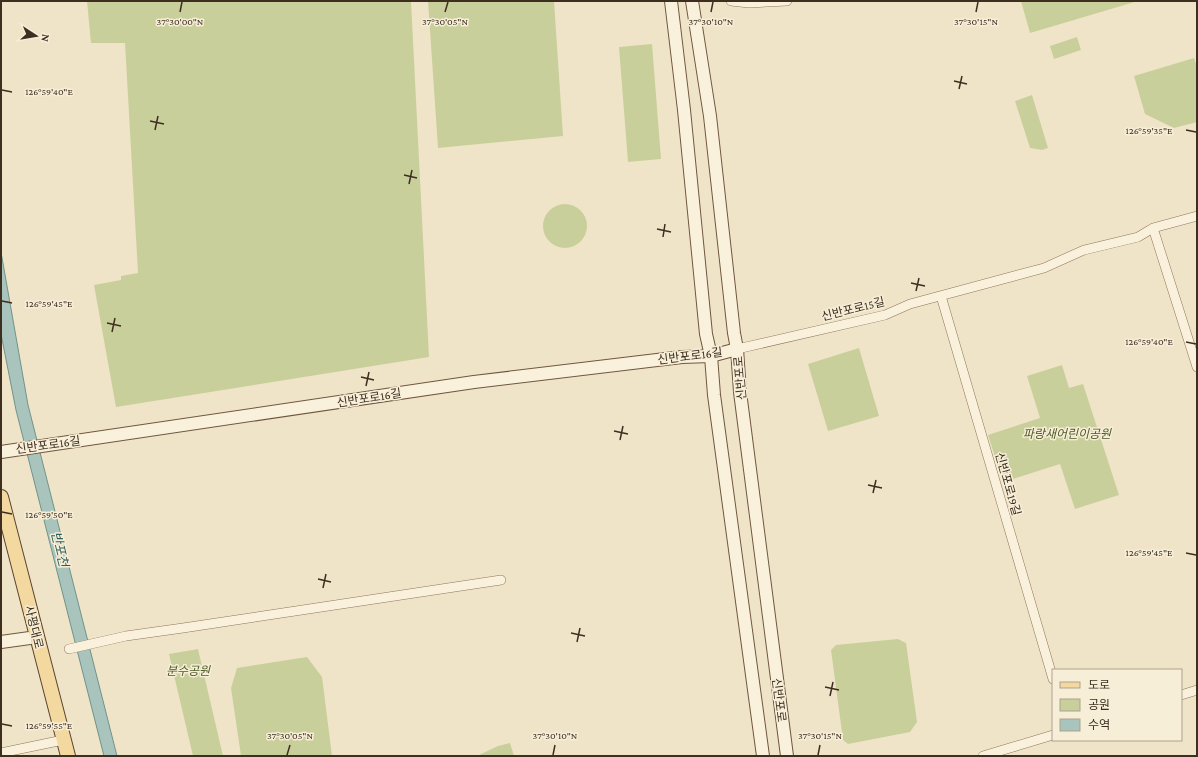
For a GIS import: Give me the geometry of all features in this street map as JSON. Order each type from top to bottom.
[{"type":"main road","name":"신반포로","points":[[671,1],[684,110],[706,334],[711,356],[715,403],[763,756]]},
{"type":"main road","name":"신반포로","points":[[692,1],[710,116],[737,349],[742,408],[787,756]]},
{"type":"main road","name":"신반포로16길","points":[[1,452],[474,382],[682,357],[711,356],[737,349]]},
{"type":"main road","name":"사평대로","points":[[1,497],[6,534],[37,637],[68,756]]},
{"type":"main road","points":[[1,642],[37,637]]},
{"type":"street","points":[[731,1],[749,3],[786,1]]},
{"type":"street","name":"신반포로15길","points":[[737,349],[885,315],[910,304],[1044,268],[1084,250],[1138,237],[1153,228],[1197,216]]},
{"type":"street","points":[[1153,228],[1197,367]]},
{"type":"street","name":"신반포로19길","points":[[941,296],[1052,676]]},
{"type":"street","points":[[69,649],[121,636],[206,625],[501,580]]},
{"type":"street","points":[[1182,695],[1197,690]]},
{"type":"street","points":[[983,756],[1052,735]]},
{"type":"street","points":[[1,753],[63,740]]},
{"type":"green space","points":[[87,1],[411,1],[429,357],[116,407],[94,285],[121,280],[121,276],[138,273],[125,43],[91,43]]},
{"type":"green space","points":[[428,1],[554,1],[563,136],[438,148]]},
{"type":"green space","points":[[1021,1],[1138,1],[1030,33]]},
{"type":"green space","points":[[1077,37],[1081,50],[1054,59],[1050,46]]},
{"type":"green space","points":[[652,44],[661,159],[628,162],[619,47]]},
{"type":"green space","points":[[1194,58],[1197,67],[1197,122],[1174,128],[1145,114],[1134,76]]},
{"type":"green space","points":[[1032,95],[1048,148],[1042,150],[1030,148],[1015,101]]},
{"type":"green space","points":[[561,204],[569,204],[574,205],[581,210],[586,217],[586,235],[581,242],[574,247],[561,248],[553,245],[546,238],[543,230],[543,222],[546,214],[553,207]]},
{"type":"green space","points":[[859,348],[879,416],[828,431],[808,364]]},
{"type":"green space","name":"파랑새어린이공원","points":[[1062,365],[1069,388],[1083,384],[1119,495],[1075,509],[1060,464],[1003,482],[988,435],[1040,418],[1027,376]]},
{"type":"green space","points":[[898,639],[906,643],[917,722],[910,732],[848,744],[843,740],[831,650],[836,645]]},
{"type":"green space","name":"분수공원","points":[[198,649],[223,756],[193,756],[169,654]]},
{"type":"green space","points":[[307,657],[322,677],[332,756],[241,756],[231,688],[237,668]]},
{"type":"green space","points":[[510,743],[514,756],[477,756],[498,746]]},
{"type":"water","name":"반포천","points":[[1,252],[28,405],[117,756],[104,756],[16,410],[1,334]]}]
